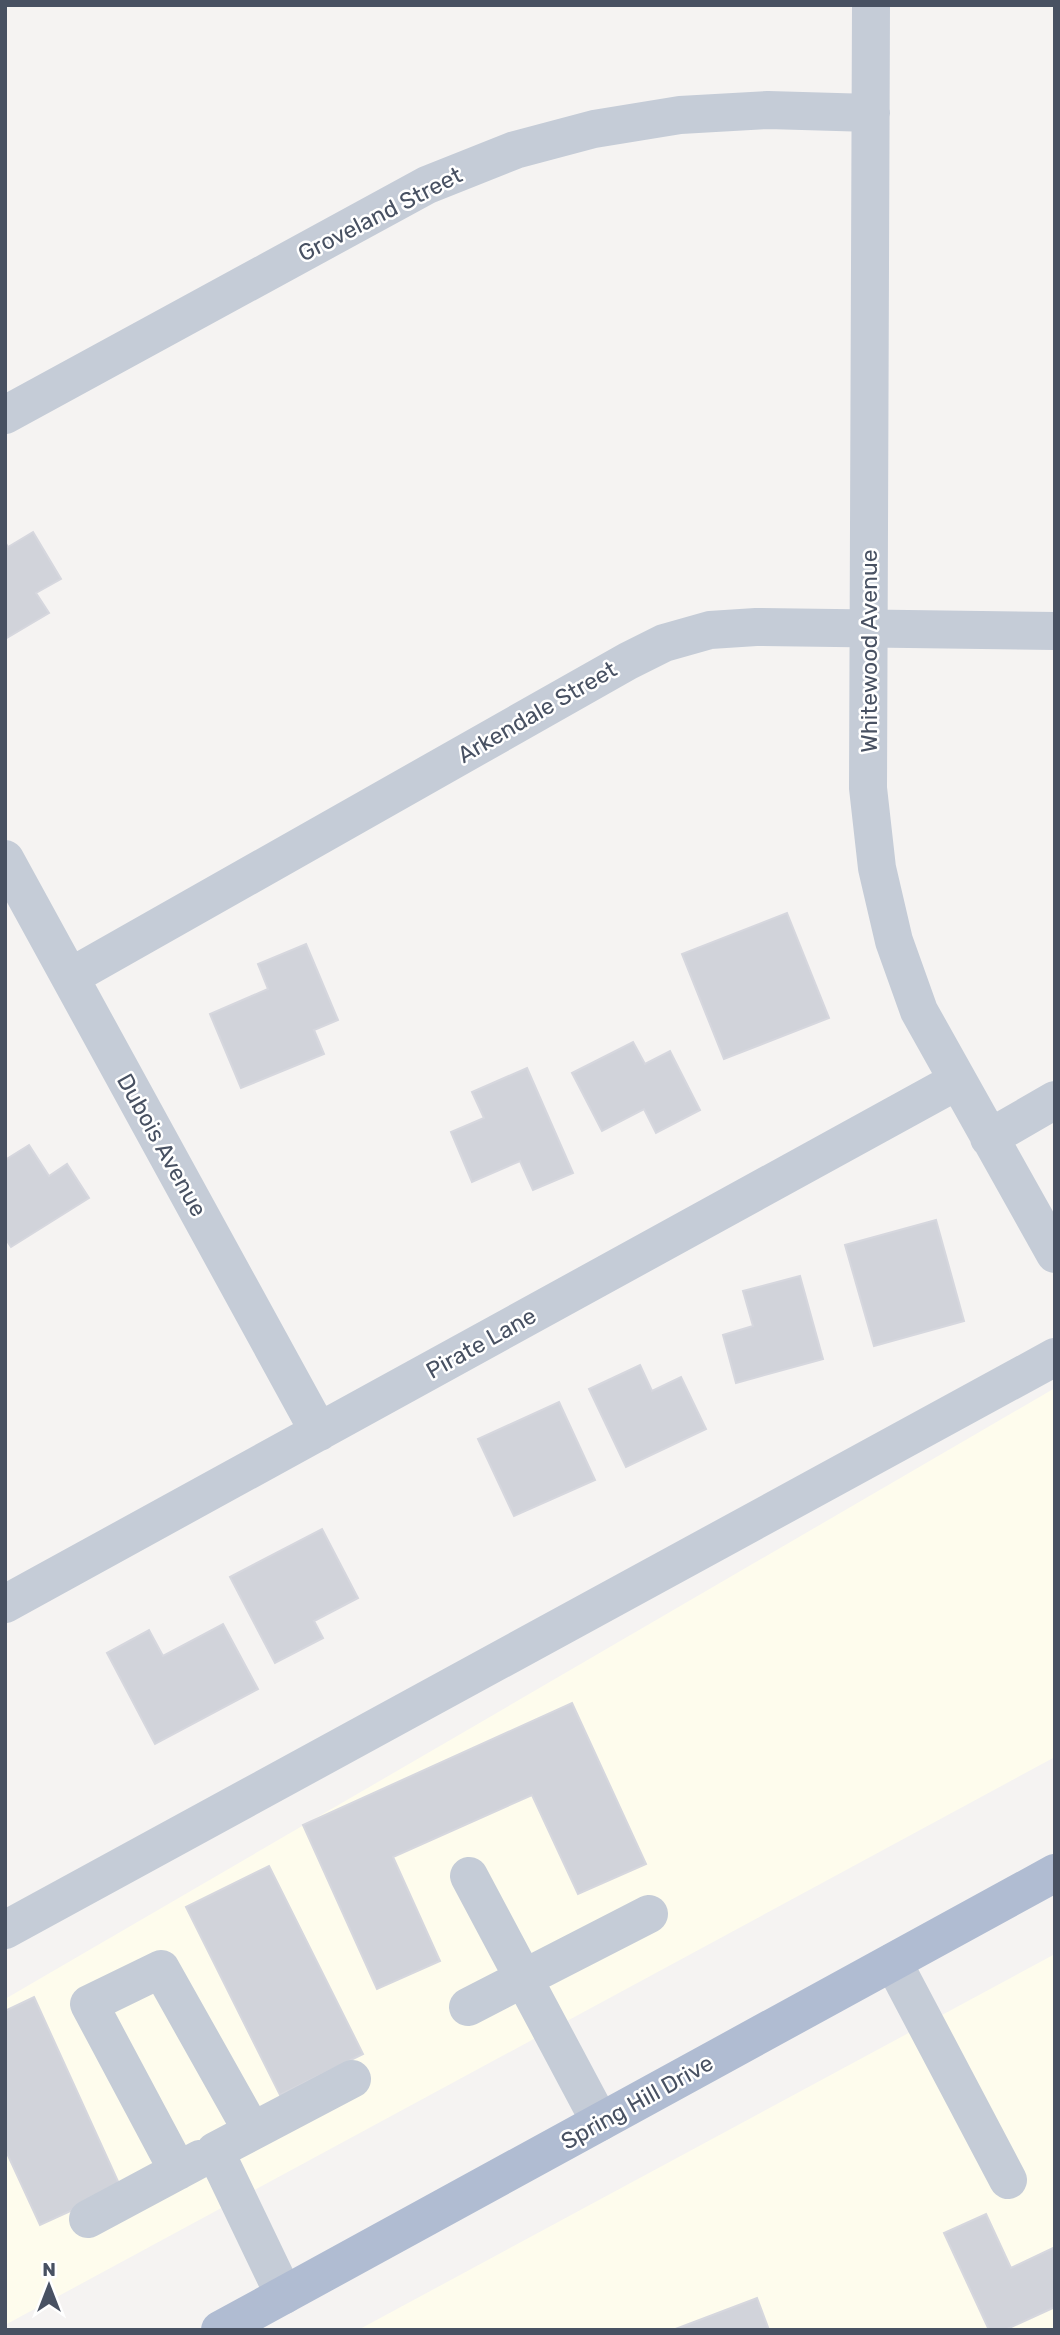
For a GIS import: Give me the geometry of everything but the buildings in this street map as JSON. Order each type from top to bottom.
[{"type":"main road","name":"Spring Hill Drive","points":[[220,2330],[1055,1873]]},
{"type":"street","name":"Whitewood Avenue","points":[[871,5],[868,788],[877,868],[894,941],[919,1011],[1055,1254]]},
{"type":"street","name":"Groveland Street","points":[[5,415],[427,185],[515,150],[593,129],[680,115],[768,110],[871,113]]},
{"type":"street","name":"Arkendale Street","points":[[70,976],[664,643],[710,630],[756,627],[1055,631]]},
{"type":"street","name":"Dubois Avenue","points":[[5,859],[319,1432]]},
{"type":"street","name":"Pirate Lane","points":[[5,1604],[957,1081]]},
{"type":"street","points":[[989,1138],[1055,1100]]},
{"type":"street","points":[[5,1930],[1055,1357]]},
{"type":"street","points":[[469,1876],[600,2122]]},
{"type":"street","points":[[468,2007],[649,1914]]},
{"type":"street","points":[[893,1962],[1008,2180]]},
{"type":"street","points":[[178,2171],[89,2004],[161,1969],[251,2131]]},
{"type":"street","points":[[88,2219],[352,2078]]},
{"type":"street","points":[[215,2151],[284,2295]]},
{"type":"shaded area","points":[[1055,1388],[1055,1757],[5,2325],[5,1999]]},
{"type":"shaded area","points":[[1055,1954],[1055,2330],[358,2330]]}]
